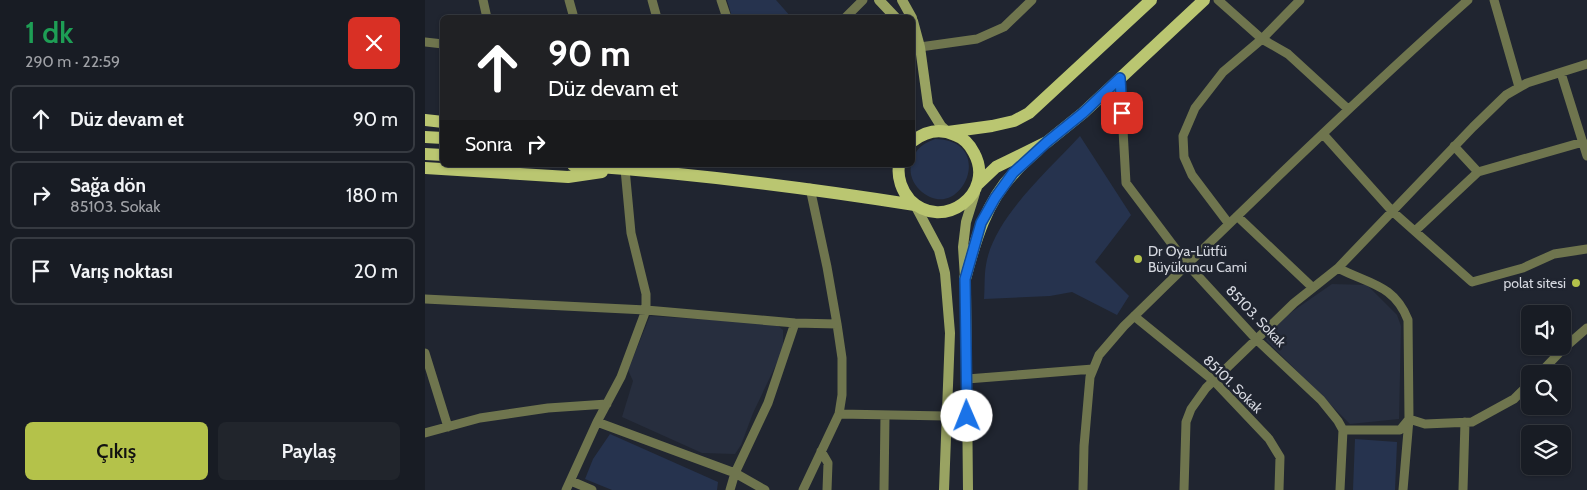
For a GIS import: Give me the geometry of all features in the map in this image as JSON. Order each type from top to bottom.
[{"type":"main road","points":[[879,0],[893,15]]},
{"type":"main road","points":[[902,0],[910,15]]},
{"type":"main road","points":[[915,140],[921,135],[934,131],[948,132],[1014,121],[1029,113],[1151,0]]},
{"type":"main road","points":[[965,279],[981,223],[995,198],[1013,173],[1083,113],[1204,0]]},
{"type":"main road","points":[[915,30],[920,47],[928,105],[941,126],[948,132],[961,137],[971,146],[977,158],[980,172],[964,233],[968,490]]},
{"type":"main road","points":[[425,120],[440,122]]},
{"type":"main road","points":[[425,137],[440,138]]},
{"type":"main road","points":[[599,167],[810,188],[915,205],[926,210],[939,212],[951,210],[962,205],[996,167],[1047,142]]},
{"type":"main road","points":[[425,154],[440,155]]},
{"type":"main road","points":[[899,167],[899,182],[905,195],[915,205],[939,250],[945,273],[950,333],[944,490]]},
{"type":"main road","points":[[425,168],[568,177],[625,169]]},
{"type":"street","points":[[483,0],[486,15]]},
{"type":"street","points":[[569,0],[573,15]]},
{"type":"street","points":[[652,0],[656,15]]},
{"type":"street","points":[[721,0],[726,15]]},
{"type":"street","points":[[848,15],[863,0]]},
{"type":"street","points":[[920,47],[977,39],[1004,27],[1032,0]]},
{"type":"street","points":[[1218,0],[1262,39],[1288,54],[1348,109]]},
{"type":"street","points":[[1229,224],[1192,175],[1184,157],[1183,136],[1195,108],[1223,72],[1262,39],[1301,0]]},
{"type":"street","points":[[1083,490],[1084,446],[1090,377],[1099,355],[1134,316],[1348,109],[1468,0]]},
{"type":"street","points":[[1494,0],[1519,87]]},
{"type":"street","points":[[425,42],[440,44]]},
{"type":"street","points":[[1184,490],[1186,422],[1191,409],[1214,381],[1294,303],[1338,268],[1454,146],[1506,95],[1527,82],[1587,64]]},
{"type":"street","points":[[1561,73],[1587,156]]},
{"type":"street","name":"85103. Sokak","points":[[1120,78],[1126,183],[1144,210],[1187,264],[1256,340],[1321,400],[1343,430]]},
{"type":"street","points":[[1323,134],[1392,211],[1472,282],[1523,268],[1554,254],[1587,249]]},
{"type":"street","points":[[1415,231],[1478,172],[1583,142]]},
{"type":"street","points":[[1454,146],[1478,172]]},
{"type":"street","points":[[566,490],[597,422],[621,376],[646,310],[646,294],[631,233],[625,169]]},
{"type":"street","points":[[803,490],[839,414],[842,395],[841,358],[837,324],[810,188]]},
{"type":"street","points":[[1237,216],[1312,288]]},
{"type":"street","points":[[1338,268],[1384,289],[1403,306],[1408,320],[1409,419],[1403,490]]},
{"type":"street","points":[[425,298],[646,310],[795,323],[837,324]]},
{"type":"street","name":"85101. Sokak","points":[[1134,316],[1214,381],[1269,438],[1279,458],[1279,490]]},
{"type":"street","points":[[730,490],[735,473],[768,403],[795,323]]},
{"type":"street","points":[[1548,365],[1587,328]]},
{"type":"street","points":[[425,353],[428,372],[449,427]]},
{"type":"street","points":[[967,379],[1093,369]]},
{"type":"street","points":[[1409,419],[1425,424],[1472,422],[1514,399],[1521,392]]},
{"type":"street","points":[[425,433],[480,418],[548,408],[607,404]]},
{"type":"street","points":[[839,414],[947,416]]},
{"type":"street","points":[[884,490],[885,415]]},
{"type":"street","points":[[1340,490],[1343,430],[1400,430],[1409,419]]},
{"type":"street","points":[[597,422],[735,473],[765,490]]},
{"type":"street","points":[[1463,490],[1465,422]]},
{"type":"street","points":[[821,452],[828,463],[827,490]]},
{"type":"street","points":[[571,481],[592,490]]},
{"type":"shaded area","points":[[727,0],[776,0],[789,15],[731,15]]},
{"type":"shaded area","points":[[1080,136],[1131,215],[1095,262],[1129,296],[1117,315],[1072,292],[1050,296],[984,299],[986,265],[991,247],[999,230],[1038,179]]},
{"type":"shaded area","points":[[935,139],[954,143],[965,152],[969,165],[967,178],[960,190],[949,197],[936,199],[922,192],[911,177],[911,167],[915,167],[915,155],[919,148]]},
{"type":"shaded area","points":[[1332,284],[1367,285],[1397,315],[1401,326],[1399,419],[1350,424],[1266,340],[1280,320]]},
{"type":"shaded area","points":[[650,316],[776,324],[783,330],[783,350],[753,413],[741,445],[735,454],[702,453],[622,417],[633,381],[628,370]]},
{"type":"shaded area","points":[[610,434],[718,482],[717,490],[612,490],[585,479],[593,459]]},
{"type":"shaded area","points":[[1355,439],[1397,442],[1395,490],[1353,490]]},
{"type":"place","name":"Dr Oya-Lütfü Büyükuncu Cami","points":[[1138,259]]},
{"type":"place","name":"polat sitesi","points":[[1576,283]]},
{"type":"route","points":[[967,416],[965,279],[981,223],[995,198],[1013,173],[1083,113],[1120,78],[1122,113]]}]
